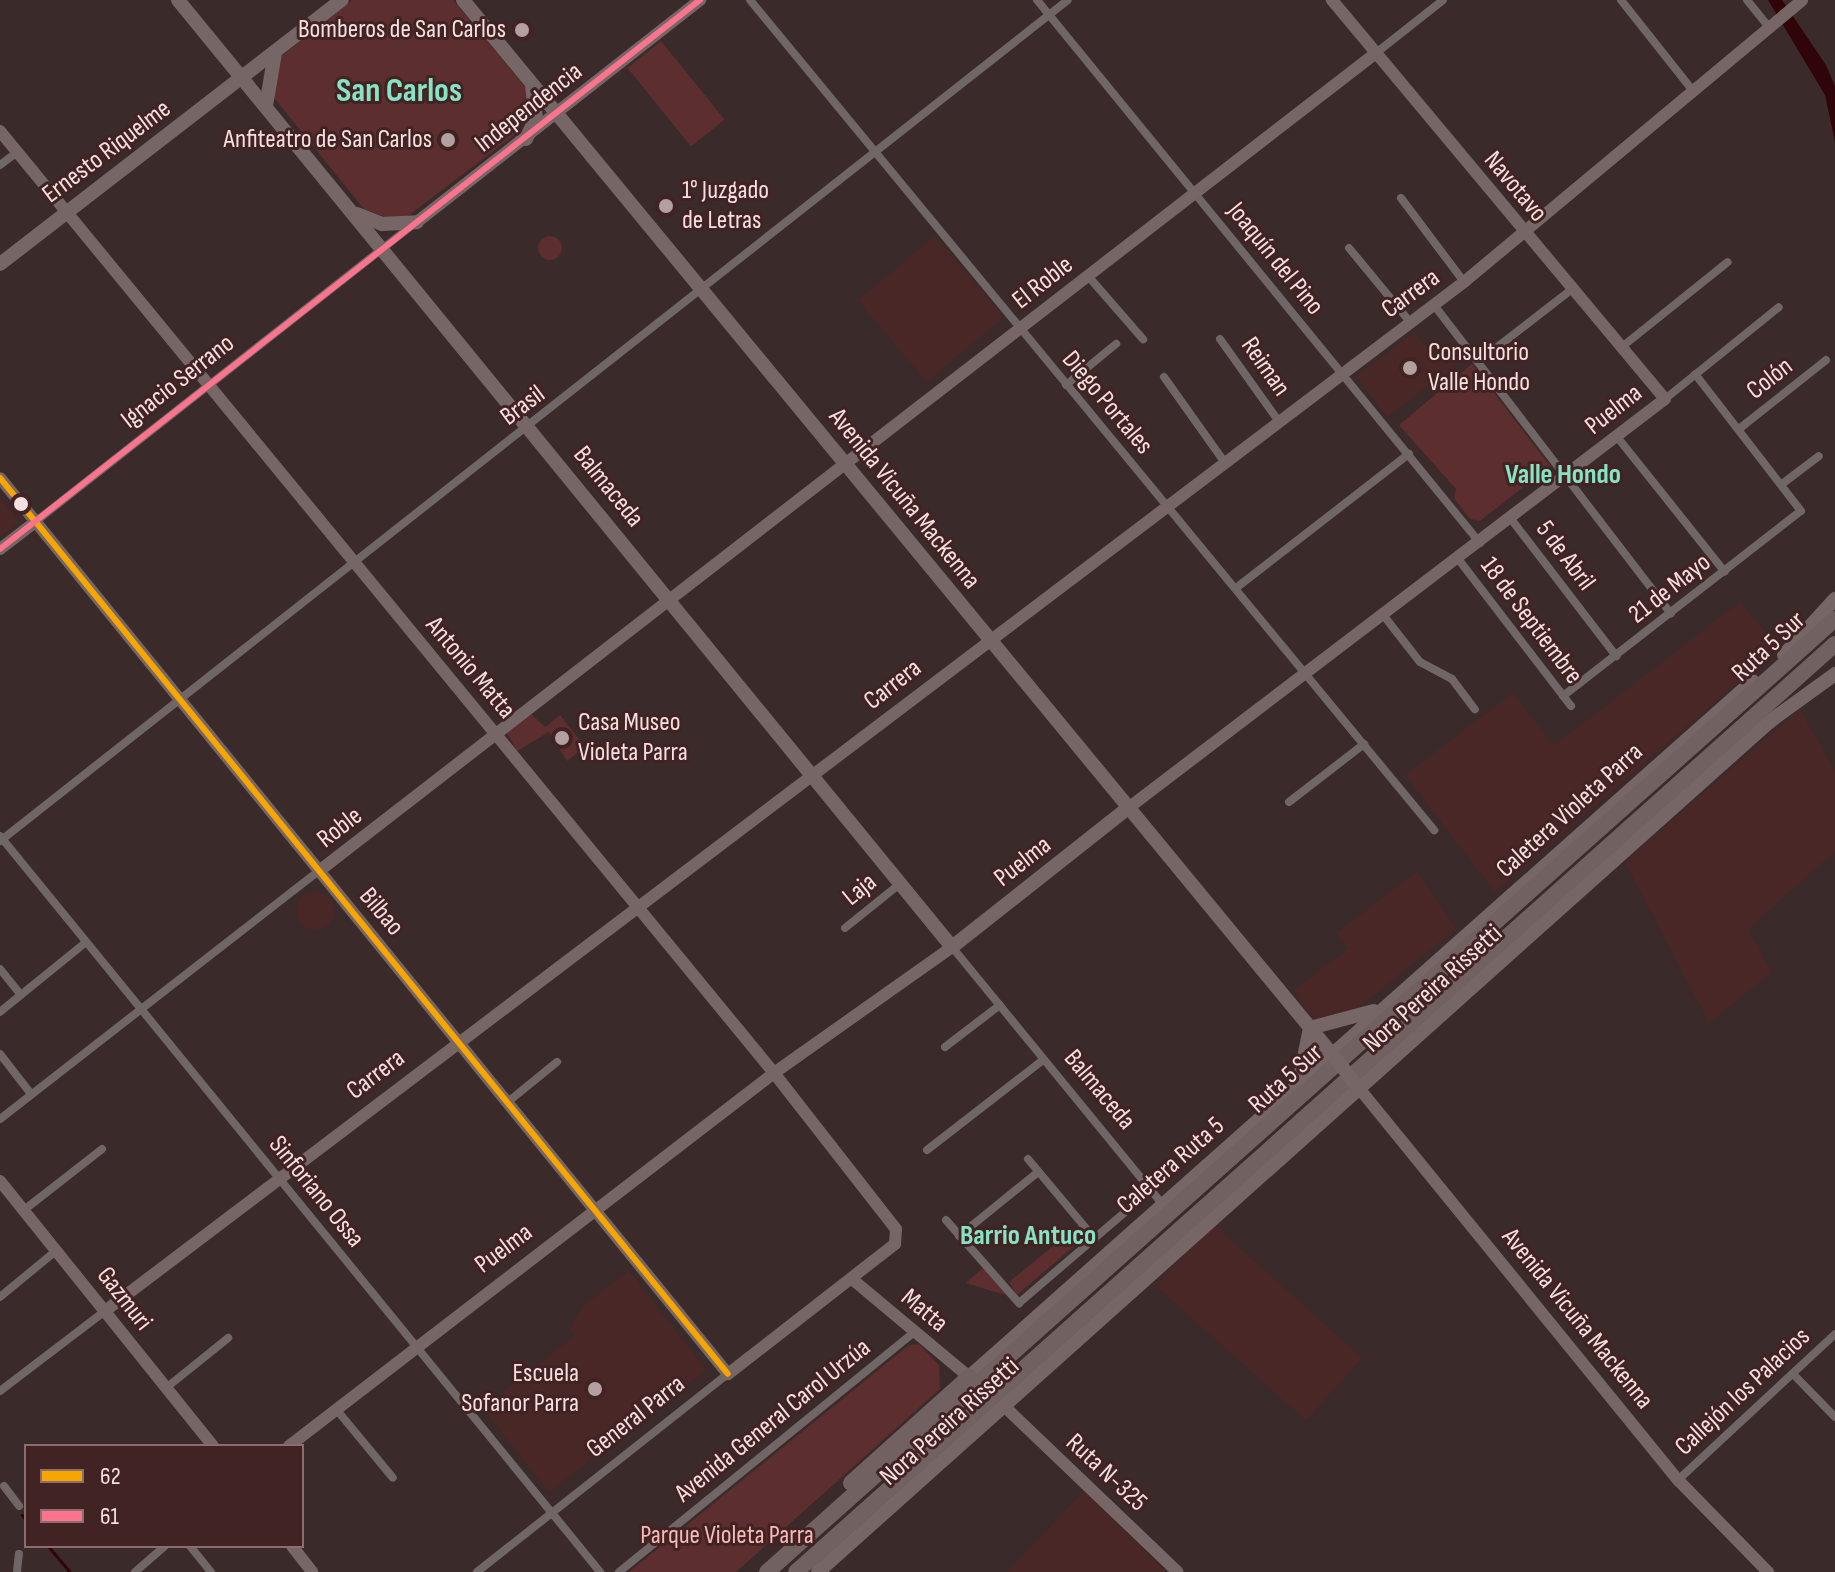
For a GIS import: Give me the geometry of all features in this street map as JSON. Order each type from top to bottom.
[{"type":"highway","name":"Ruta 5 Sur","points":[[766,1572],[1835,619]]},
{"type":"highway","name":"Ruta 5 Sur","points":[[796,1572],[1835,644]]},
{"type":"highway","points":[[766,1572],[969,1377]]},
{"type":"main road","name":"Balmaceda","points":[[178,0],[952,947]]},
{"type":"main road","name":"Ernesto Riquelme","points":[[0,264],[342,0]]},
{"type":"main road","name":"Avenida Vicuña Mackenna","points":[[463,0],[1357,1086]]},
{"type":"main road","points":[[266,106],[276,52]]},
{"type":"main road","points":[[526,139],[537,111],[528,79]]},
{"type":"main road","points":[[350,210],[382,224],[417,222]]},
{"type":"main road","name":"Caletera Violeta Parra","points":[[1334,1057],[1391,1002],[1793,647],[1835,599]]},
{"type":"main road","name":"Nora Pereira Rissetti","points":[[818,1572],[1357,1086],[1769,722],[1835,674]]},
{"type":"main road","name":"Puelma","points":[[952,947],[1127,809]]},
{"type":"main road","points":[[1297,1088],[1310,1028],[1340,1025],[1391,1002]]},
{"type":"main road","name":"Caletera Ruta 5","points":[[969,1377],[1334,1057]]},
{"type":"street","name":"Independencia","points":[[383,249],[700,0]]},
{"type":"street","name":"Diego Portales","points":[[750,0],[1017,330],[1165,502],[1434,830]]},
{"type":"street","name":"Joaquín del Pino","points":[[1037,0],[1480,544]]},
{"type":"street","name":"Brasil","points":[[1,839],[878,155],[1068,0]]},
{"type":"street","name":"Navotavo","points":[[1332,0],[1665,399]]},
{"type":"street","name":"El Roble","points":[[669,602],[1443,0]]},
{"type":"street","points":[[1621,0],[1693,91]]},
{"type":"street","points":[[1747,0],[1772,24]]},
{"type":"street","name":"Carrera","points":[[0,1391],[1165,502],[1464,282],[1798,3]]},
{"type":"street","name":"Antonio Matta","points":[[0,131],[206,388],[774,1073],[898,1238]]},
{"type":"street","points":[[0,165],[17,152]]},
{"type":"street","points":[[1401,198],[1464,282]]},
{"type":"street","points":[[1349,248],[1410,322]]},
{"type":"street","name":"Ignacio Serrano","points":[[0,549],[383,249]]},
{"type":"street","points":[[1623,346],[1728,262]]},
{"type":"street","points":[[1088,276],[1143,339]]},
{"type":"street","points":[[1478,362],[1572,289]]},
{"type":"street","points":[[1434,305],[1671,614]]},
{"type":"street","name":"Puelma","points":[[1127,809],[1618,438],[1779,307]]},
{"type":"street","name":"Reiman","points":[[1220,339],[1277,419]]},
{"type":"street","points":[[1066,385],[1116,344]]},
{"type":"street","name":"Colón","points":[[1739,429],[1826,360]]},
{"type":"street","points":[[1695,374],[1782,484],[1819,456]]},
{"type":"street","points":[[1164,377],[1223,460]]},
{"type":"street","points":[[1618,438],[1725,572]]},
{"type":"street","points":[[1236,588],[1409,454]]},
{"type":"street","name":"Bilbao","points":[[0,478],[728,1374]]},
{"type":"street","name":"21 de Mayo","points":[[1563,696],[1801,511],[1782,484]]},
{"type":"street","name":"5 de Abril","points":[[1511,519],[1616,656]]},
{"type":"street","name":"18 de Septiembre","points":[[1459,560],[1571,706]]},
{"type":"street","name":"Roble","points":[[0,1119],[143,1012],[319,871],[669,602]]},
{"type":"street","points":[[1384,616],[1420,662],[1452,679],[1475,709]]},
{"type":"street","points":[[1289,802],[1364,744]]},
{"type":"street","name":"Sinforiano Ossa","points":[[1,839],[600,1572]]},
{"type":"street","name":"Laja","points":[[845,928],[901,883]]},
{"type":"street","points":[[0,1012],[86,942]]},
{"type":"street","name":"Puelma","points":[[292,1444],[774,1073],[952,947]]},
{"type":"street","name":"Balmaceda","points":[[952,947],[1163,1205]]},
{"type":"street","points":[[0,969],[21,995]]},
{"type":"street","points":[[945,1047],[1000,1005]]},
{"type":"street","points":[[0,1054],[31,1094]]},
{"type":"street","points":[[927,1150],[1043,1060]]},
{"type":"street","points":[[509,1101],[557,1062]]},
{"type":"street","name":"Avenida Vicuña Mackenna","points":[[1357,1086],[1678,1480],[1768,1572]]},
{"type":"street","points":[[24,1210],[102,1149]]},
{"type":"street","points":[[1028,1159],[1094,1238]]},
{"type":"street","points":[[959,1236],[1038,1172]]},
{"type":"street","name":"Gazmuri","points":[[0,1181],[211,1444]]},
{"type":"street","points":[[946,1220],[1019,1303],[1151,1190]]},
{"type":"street","name":"General Parra","points":[[477,1572],[852,1279],[898,1238]]},
{"type":"street","points":[[0,1297],[57,1250]]},
{"type":"street","name":"Matta","points":[[852,1279],[969,1377]]},
{"type":"street","name":"Avenida General Carol Urzúa","points":[[619,1572],[914,1332]]},
{"type":"street","name":"Callejón los Palacios","points":[[1678,1480],[1835,1334]]},
{"type":"street","points":[[166,1388],[228,1338]]},
{"type":"street","points":[[1793,1374],[1835,1417]]},
{"type":"street","name":"Ruta N-325","points":[[1004,1406],[1178,1572]]},
{"type":"street","points":[[336,1409],[393,1478]]},
{"type":"street","points":[[1,1485],[19,1506]]},
{"type":"street","points":[[135,1572],[163,1548]]},
{"type":"street","points":[[192,1548],[211,1572]]},
{"type":"street","points":[[294,1548],[312,1572]]},
{"type":"street","points":[[17,1572],[19,1554]]},
{"type":"shaded area","points":[[1768,0],[1782,0],[1826,65],[1835,86],[1835,142],[1825,95]]},
{"type":"shaded area","points":[[935,236],[1003,317],[927,381],[858,300]]},
{"type":"shaded area","name":"Consultorio Valle Hondo","points":[[1415,332],[1434,357],[1453,344],[1464,359],[1387,417],[1356,376]]},
{"type":"shaded area","points":[[0,498],[19,522],[0,537]]},
{"type":"shaded area","points":[[1740,602],[1778,647],[1495,892],[1405,775],[1513,693],[1554,746]]},
{"type":"shaded area","points":[[1800,709],[1835,772],[1835,851],[1748,929],[1771,972],[1709,1023],[1625,862]]},
{"type":"shaded area","points":[[1417,872],[1456,928],[1352,1013],[1315,1020],[1293,991],[1348,949],[1336,933]]},
{"type":"shaded area","points":[[315,892],[328,898],[334,911],[328,924],[315,930],[302,924],[296,911],[302,898]]},
{"type":"shaded area","points":[[1212,1223],[1362,1358],[1306,1421],[1156,1285]]},
{"type":"shaded area","name":"Escuela Sofanor Parra","points":[[629,1271],[706,1370],[549,1492],[483,1408],[575,1336],[570,1329],[583,1306]]},
{"type":"shaded area","points":[[1084,1491],[1166,1572],[1007,1572]]},
{"type":"green space","points":[[352,0],[453,0],[529,92],[529,114],[517,133],[408,216],[389,219],[364,209],[271,94],[278,59]]},
{"type":"green space","points":[[661,41],[725,119],[691,147],[628,68]]},
{"type":"green space","points":[[550,236],[559,239],[562,248],[559,257],[550,260],[541,257],[538,248],[541,239]]},
{"type":"green space","points":[[1472,364],[1550,466],[1480,521],[1470,519],[1454,498],[1456,489],[1399,425]]},
{"type":"green space","points":[[531,714],[545,727],[560,715],[585,747],[567,761],[549,732],[517,751],[507,733]]},
{"type":"green space","points":[[1078,1226],[1086,1236],[1017,1295],[1009,1282]]},
{"type":"green space","points":[[983,1268],[1009,1296],[966,1283]]},
{"type":"green space","name":"Parque Violeta Parra","points":[[919,1344],[939,1365],[940,1389],[736,1572],[629,1572],[909,1345]]},
{"type":"waterway","points":[[50,1548],[70,1572]]},
{"type":"transit line","name":"61","points":[[0,549],[700,0]]},
{"type":"transit line","name":"62","points":[[0,478],[728,1374]]},
{"type":"place","name":"Bomberos de San Carlos","points":[[522,30]]},
{"type":"place","name":"Anfiteatro de San Carlos","points":[[448,140]]},
{"type":"place","name":"1° Juzgado de Letras","points":[[666,206]]},
{"type":"place","name":"Consultorio Valle Hondo","points":[[1410,368]]},
{"type":"place","name":"Casa Museo Violeta Parra","points":[[562,738]]},
{"type":"place","name":"Escuela Sofanor Parra","points":[[595,1389]]},
{"type":"district","name":"San Carlos","points":[[399,91]]},
{"type":"district","name":"Valle Hondo","points":[[1563,475]]},
{"type":"district","name":"Barrio Antuco","points":[[1028,1236]]}]
